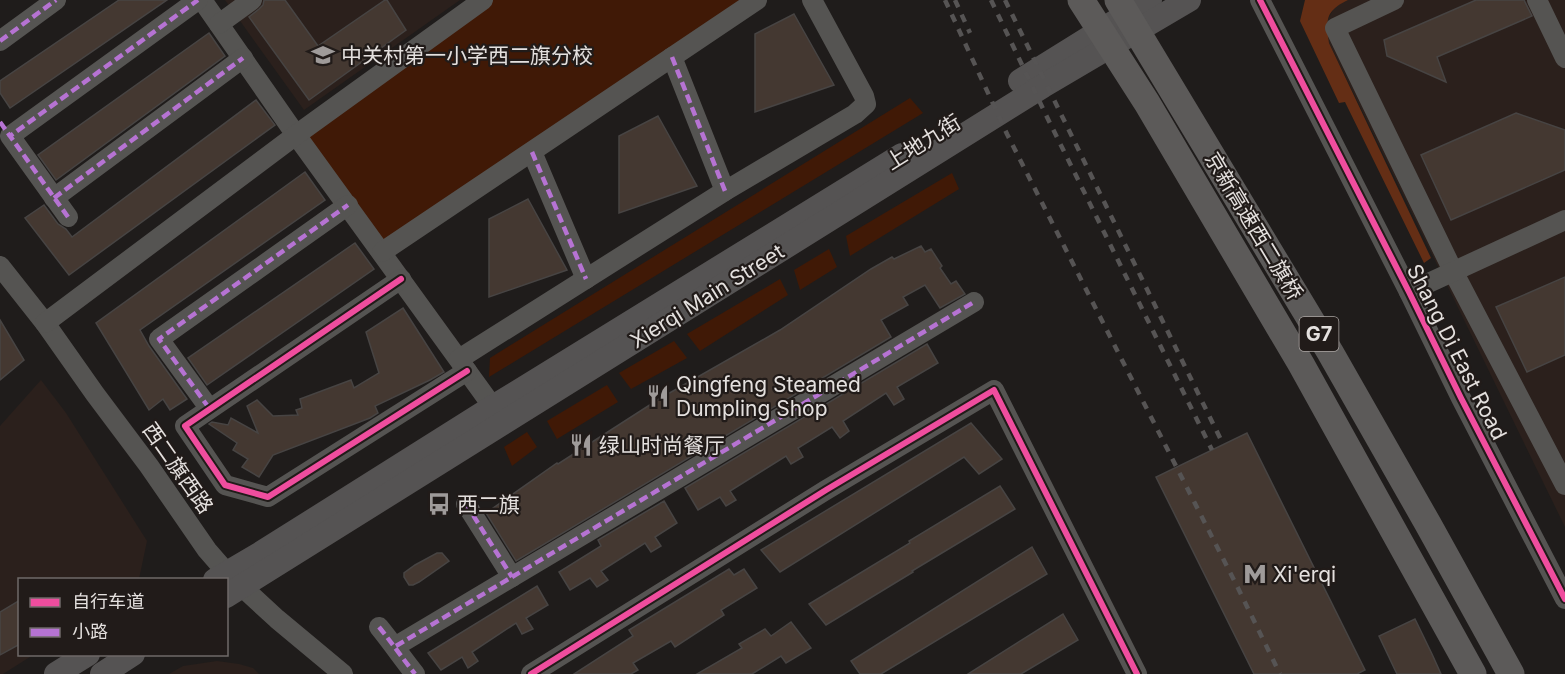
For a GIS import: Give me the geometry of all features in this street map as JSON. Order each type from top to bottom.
[{"type":"highway","name":"京新高速西二旗桥","points":[[1081,0],[1153,113],[1301,364],[1473,674]]},
{"type":"highway","name":"京新高速西二旗桥","points":[[1118,0],[1336,363],[1510,674]]},
{"type":"main road","name":"上地九街","points":[[696,283],[1150,0]]},
{"type":"main road","name":"Xierqi Main Street","points":[[228,584],[1043,86],[1189,0]]},
{"type":"main road","name":"Xierqi Main Street","points":[[228,584],[270,547],[696,283]]},
{"type":"main road","points":[[56,674],[85,656]]},
{"type":"main road","points":[[102,674],[130,656]]},
{"type":"street","points":[[0,41],[56,0]]},
{"type":"street","points":[[68,217],[5,129],[200,0],[493,407]]},
{"type":"street","points":[[219,24],[252,0]]},
{"type":"street","points":[[45,324],[296,135],[483,0]]},
{"type":"street","points":[[382,252],[757,0]]},
{"type":"street","points":[[401,279],[185,426],[225,485],[268,497],[586,279],[725,191],[855,114],[866,104],[864,96],[812,0]]},
{"type":"street","name":"Shang Di East Road","points":[[1260,0],[1565,599]]},
{"type":"street","points":[[1394,0],[1335,28],[1454,273],[1565,485]]},
{"type":"street","points":[[1537,0],[1565,58]]},
{"type":"street","points":[[672,57],[725,191]]},
{"type":"street","points":[[54,198],[243,58]]},
{"type":"street","points":[[532,152],[586,279]]},
{"type":"street","points":[[209,408],[159,339],[348,205]]},
{"type":"street","points":[[1409,292],[1565,220]]},
{"type":"street","name":"西二旗西路","points":[[0,266],[149,466],[224,578]]},
{"type":"street","points":[[396,646],[974,302]]},
{"type":"street","points":[[531,674],[826,490],[994,390],[1137,674]]},
{"type":"street","points":[[466,504],[512,577]]},
{"type":"street","name":"西二旗西路","points":[[228,584],[277,619],[344,674]]},
{"type":"street","points":[[380,627],[416,674]]},
{"type":"shaded area","name":"中关村第一小学西二旗分校","points":[[225,0],[460,0],[304,110]]},
{"type":"shaded area","points":[[483,0],[757,0],[382,252],[296,135]]},
{"type":"shaded area","points":[[1305,0],[1348,0],[1331,12],[1327,28],[1329,43],[1431,258],[1424,263],[1345,102],[1339,103],[1300,21]]},
{"type":"shaded area","points":[[1348,0],[1565,0],[1565,527],[1329,43],[1326,23],[1335,6]]},
{"type":"shaded area","points":[[910,98],[923,113],[489,377],[490,358]]},
{"type":"shaded area","points":[[952,173],[959,189],[850,256],[846,236]]},
{"type":"shaded area","points":[[829,249],[837,267],[800,290],[794,270]]},
{"type":"shaded area","points":[[780,279],[788,295],[700,351],[687,334]]},
{"type":"shaded area","points":[[674,341],[687,358],[631,389],[619,373]]},
{"type":"shaded area","points":[[41,380],[66,413],[147,541],[139,578],[18,578],[18,656],[31,656],[3,674],[0,674],[0,426]]},
{"type":"shaded area","points":[[607,385],[618,402],[557,439],[547,421]]},
{"type":"shaded area","points":[[527,432],[537,447],[512,466],[504,447]]},
{"type":"shaded area","points":[[217,661],[253,668],[259,674],[169,674],[183,666]]},
{"type":"building","points":[[119,0],[167,0],[10,108],[0,93],[0,81]]},
{"type":"building","points":[[264,0],[285,0],[318,46],[385,0],[406,30],[309,100],[249,17],[263,5]]},
{"type":"building","points":[[1476,0],[1524,0],[1532,16],[1437,57],[1446,82],[1387,56],[1384,40]]},
{"type":"building","points":[[794,14],[834,85],[755,112],[755,34]]},
{"type":"building","points":[[209,33],[225,56],[56,180],[38,155]]},
{"type":"building","points":[[256,100],[275,125],[69,275],[25,218],[44,205],[58,224],[72,237]]},
{"type":"building","points":[[1516,113],[1565,130],[1565,170],[1451,220],[1421,155]]},
{"type":"building","points":[[658,116],[697,186],[619,213],[619,136]]},
{"type":"building","points":[[305,172],[325,200],[140,330],[187,399],[170,410],[163,399],[149,410],[96,323]]},
{"type":"building","points":[[528,199],[567,270],[489,297],[489,219]]},
{"type":"building","points":[[355,243],[374,269],[207,385],[188,358]]},
{"type":"building","points":[[921,246],[925,252],[931,249],[951,284],[956,281],[965,294],[940,308],[925,285],[903,297],[908,305],[881,320],[891,337],[516,561],[486,513],[557,463],[659,399],[780,330],[871,269],[892,257],[894,259]]},
{"type":"building","points":[[1565,277],[1565,355],[1527,372],[1496,307]]},
{"type":"building","points":[[403,308],[444,372],[375,406],[378,413],[370,418],[273,455],[259,477],[242,467],[248,459],[233,450],[237,443],[209,424],[212,422],[228,425],[231,418],[258,433],[247,406],[257,400],[273,416],[298,415],[296,410],[302,408],[300,399],[351,380],[354,388],[379,373],[366,332]]},
{"type":"building","points":[[0,320],[24,360],[0,380]]},
{"type":"building","points":[[927,344],[938,363],[897,387],[904,399],[894,405],[886,393],[843,421],[849,431],[840,438],[832,427],[798,448],[803,457],[791,464],[786,456],[730,491],[736,500],[726,506],[720,497],[698,510],[685,488]]},
{"type":"building","points":[[971,423],[1002,459],[979,474],[964,457],[780,572],[761,550]]},
{"type":"building","points":[[1247,433],[1365,670],[1357,674],[1254,674],[1156,477]]},
{"type":"building","points":[[1000,486],[1015,509],[826,625],[809,604],[910,543],[909,541]]},
{"type":"building","points":[[664,501],[677,523],[655,537],[661,546],[651,552],[645,543],[601,571],[608,580],[597,587],[590,578],[570,590],[559,572],[601,546],[598,540]]},
{"type":"building","points":[[1032,547],[1047,574],[881,674],[860,674],[851,661]]},
{"type":"building","points":[[437,553],[442,553],[449,561],[419,582],[409,585],[404,573]]},
{"type":"building","points":[[729,569],[734,575],[744,569],[757,588],[721,610],[724,615],[675,647],[671,641],[633,663],[638,670],[631,674],[574,674],[633,636],[629,630]]},
{"type":"building","points":[[537,586],[548,605],[526,618],[533,629],[522,634],[516,623],[472,652],[478,661],[468,668],[462,657],[441,670],[428,653]]},
{"type":"building","points":[[18,601],[18,645],[0,655],[0,612]]},
{"type":"building","points":[[1063,614],[1078,640],[1021,674],[968,674]]},
{"type":"building","points":[[1415,619],[1441,674],[1397,674],[1395,670],[1379,636]]},
{"type":"building","points":[[791,622],[811,648],[786,663],[781,656],[752,674],[697,674],[742,648],[739,644],[765,629],[771,636]]},
{"type":"railway","points":[[945,0],[1007,134],[1280,674]]},
{"type":"railway","points":[[955,0],[970,33]]},
{"type":"railway","points":[[991,0],[1212,450]]},
{"type":"railway","points":[[1005,0],[1223,444]]},
{"type":"marked path","points":[[0,41],[56,0]]},
{"type":"marked path","points":[[68,217],[10,136],[198,0]]},
{"type":"marked path","points":[[672,57],[725,191]]},
{"type":"marked path","points":[[54,198],[243,58]]},
{"type":"marked path","points":[[0,122],[10,136]]},
{"type":"marked path","points":[[532,152],[586,279]]},
{"type":"marked path","points":[[209,408],[159,339],[348,205]]},
{"type":"marked path","points":[[396,646],[974,302]]},
{"type":"marked path","points":[[466,504],[512,577]]},
{"type":"marked path","points":[[379,627],[415,674]]},
{"type":"cycle path","points":[[1260,0],[1565,599]]},
{"type":"cycle path","points":[[401,279],[185,426],[225,485],[268,497],[467,371]]},
{"type":"cycle path","points":[[531,674],[826,490],[994,390],[1137,674]]},
{"type":"place","name":"中关村第一小学西二旗分校","points":[[323,55]]},
{"type":"place","name":"Qingfeng Steamed Dumpling Shop","points":[[658,396]]},
{"type":"place","name":"绿山时尚餐厅","points":[[581,445]]},
{"type":"place","name":"西二旗","points":[[439,504]]},
{"type":"place","name":"Xi'erqi","points":[[1255,574]]}]
